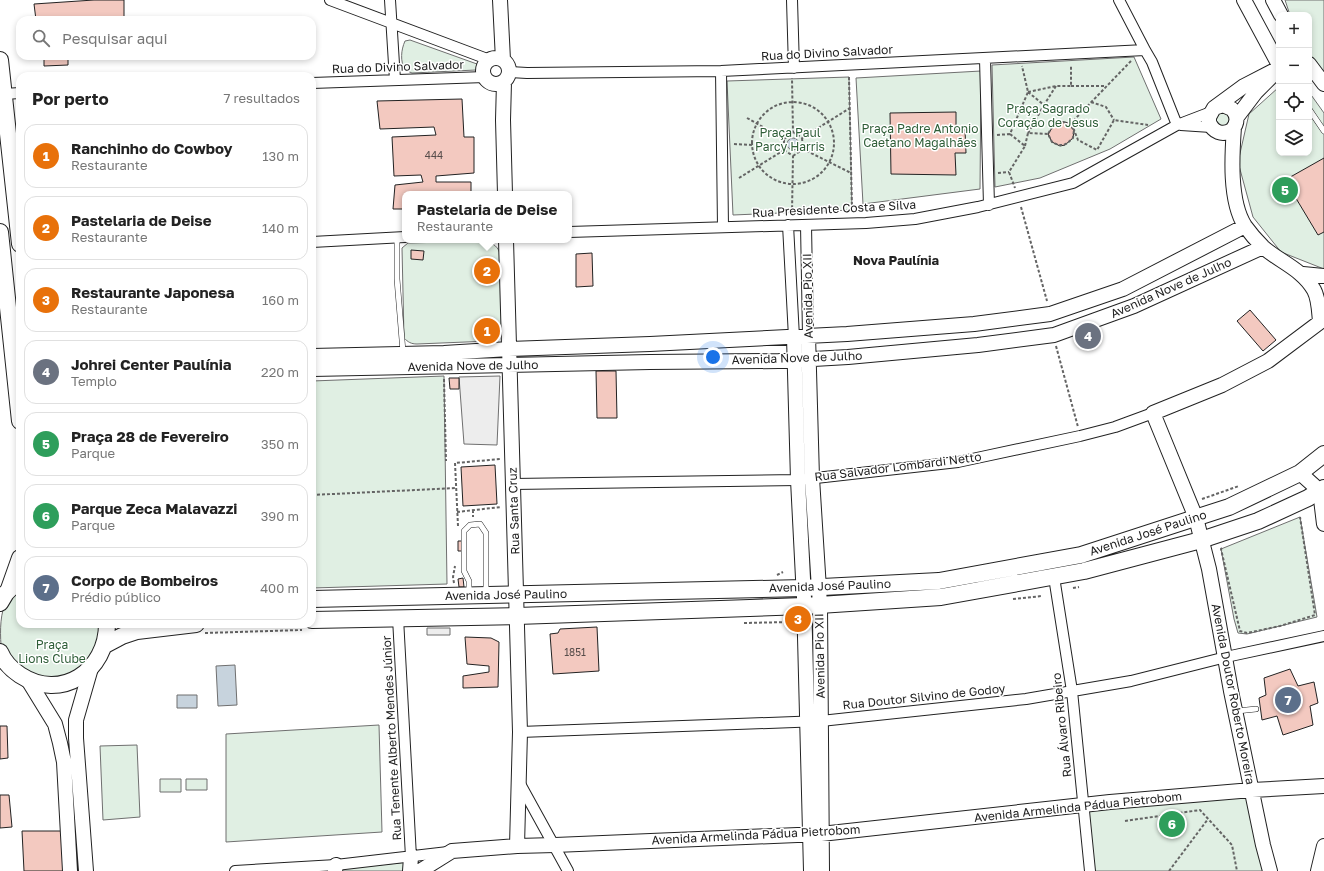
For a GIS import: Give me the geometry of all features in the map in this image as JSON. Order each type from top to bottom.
[{"type":"main road","points":[[0,60],[12,93],[16,168]]},
{"type":"main road","points":[[0,232],[5,334],[16,398]]},
{"type":"main road","name":"Avenida José Paulino","points":[[316,599],[803,588],[939,581],[1080,555],[1196,518],[1229,507],[1300,473],[1324,454]]},
{"type":"main road","name":"Avenida José Paulino","points":[[316,624],[398,618],[517,616],[812,606],[942,597],[1084,571],[1201,540],[1258,521],[1322,490]]},
{"type":"main road","points":[[5,595],[16,568]]},
{"type":"main road","points":[[0,652],[6,667],[28,680],[39,684],[62,684],[82,675],[97,661],[105,646],[107,628]]},
{"type":"main road","points":[[105,646],[122,636],[137,631],[199,629]]},
{"type":"street","points":[[330,0],[391,22],[497,70]]},
{"type":"street","points":[[390,0],[395,80]]},
{"type":"street","points":[[500,0],[501,42],[497,70],[503,120],[505,191]]},
{"type":"street","points":[[792,0],[793,72]]},
{"type":"street","points":[[1119,0],[1152,62],[1177,125],[1213,128],[1218,132],[1225,133],[1232,130],[1235,122],[1256,92],[1276,70]]},
{"type":"street","points":[[1244,0],[1276,61]]},
{"type":"street","points":[[1273,0],[1279,12]]},
{"type":"street","name":"Rua do Divino Salvador","points":[[316,83],[395,80],[497,70],[793,72],[1145,50]]},
{"type":"street","points":[[985,59],[989,205]]},
{"type":"street","points":[[1312,68],[1324,84]]},
{"type":"street","points":[[1232,163],[1209,122],[1212,110],[1244,86],[1276,69]]},
{"type":"street","points":[[721,71],[723,227]]},
{"type":"street","points":[[1212,110],[1223,105],[1232,109],[1235,122],[1232,163],[1235,196],[1238,212],[1245,226],[1263,247],[1303,274],[1314,290],[1322,321]]},
{"type":"street","name":"Rua Presidente Costa e Silva","points":[[572,232],[866,223],[915,219],[989,205],[1073,183],[1177,125],[1212,110]]},
{"type":"street","name":"Avenida Pio XII","points":[[806,225],[808,335],[802,360],[805,479],[802,544],[803,588],[812,606],[821,721],[816,834],[811,871]]},
{"type":"street","name":"Avenida Pio XII","points":[[788,226],[794,336],[802,360]]},
{"type":"street","name":"Avenida Nove de Julho","points":[[316,356],[444,353],[794,336],[974,324],[1050,314],[1123,289],[1245,226]]},
{"type":"street","points":[[316,242],[401,237]]},
{"type":"street","name":"Rua Santa Cruz","points":[[506,243],[520,732],[516,846]]},
{"type":"street","name":"Avenida Nove de Julho","points":[[316,369],[802,360],[978,345],[1054,335],[1134,306],[1263,247]]},
{"type":"street","points":[[1303,274],[1324,276]]},
{"type":"street","name":"Rua Salvador Lombardi Netto","points":[[513,484],[805,479],[958,462],[1080,436],[1115,427],[1153,413],[1222,385],[1261,364],[1322,321]]},
{"type":"street","name":"Avenida Doutor Roberto Moreira","points":[[1153,413],[1196,518],[1209,569],[1263,845],[1270,871]]},
{"type":"street","points":[[1300,473],[1322,490],[1324,524]]},
{"type":"street","name":"Avenida Pio XII","points":[[805,479],[816,544],[819,587],[812,606],[807,722],[816,834],[822,871]]},
{"type":"street","points":[[802,544],[816,544]]},
{"type":"street","name":"Rua Álvaro Ribeiro","points":[[1054,576],[1072,691],[1090,871]]},
{"type":"street","name":"Rua Tenente Alberto Mendes Júnior","points":[[398,618],[411,864]]},
{"type":"street","name":"Rua Doutor Silvino de Godoy","points":[[520,732],[807,722],[1026,699],[1131,681],[1324,636]]},
{"type":"street","points":[[86,871],[76,720],[91,668]]},
{"type":"street","points":[[28,680],[55,724],[60,743],[64,762],[70,871]]},
{"type":"street","points":[[519,782],[568,871]]},
{"type":"street","name":"Avenida Armelinda Pádua Pietrobom","points":[[235,871],[411,864],[452,852],[516,846],[816,834],[1252,790],[1324,786]]},
{"type":"street","points":[[1318,871],[1324,846]]},
{"type":"street","points":[[420,871],[452,852]]},
{"type":"lane","points":[[1312,113],[1324,131]]},
{"type":"lane","points":[[401,237],[397,279],[403,354]]},
{"type":"lane","points":[[469,595],[469,581],[464,571],[464,531],[470,525],[480,524],[486,533],[486,595]]},
{"type":"lane","points":[[1236,711],[1256,709]]},
{"type":"path","points":[[1048,134],[1052,142],[1060,146],[1065,145],[1073,138],[1075,119],[1131,61]]},
{"type":"path","points":[[1071,65],[1071,86]]},
{"type":"path","points":[[1010,134],[1028,92],[1022,66]]},
{"type":"path","points":[[793,72],[793,132]]},
{"type":"path","points":[[849,77],[852,210]]},
{"type":"path","points":[[1028,92],[1056,86],[1107,86]]},
{"type":"path","points":[[1009,172],[1025,146],[1028,133],[1056,86]]},
{"type":"path","points":[[1028,92],[1044,105]]},
{"type":"path","points":[[792,102],[803,103],[822,114],[828,122],[833,134],[833,149],[829,162],[824,170],[813,179],[806,182],[792,184],[776,181],[759,166],[753,152],[752,137],[757,124],[773,107],[792,102]]},
{"type":"path","points":[[1091,102],[1106,107],[1114,120]]},
{"type":"path","points":[[802,138],[850,108]]},
{"type":"path","points":[[747,118],[784,139]]},
{"type":"path","points":[[1114,120],[1148,125]]},
{"type":"path","points":[[1048,134],[1054,125],[1060,122],[1068,123],[1074,130],[1078,140],[1097,150],[1114,120]]},
{"type":"path","points":[[793,132],[802,138]]},
{"type":"path","points":[[784,139],[793,132]]},
{"type":"path","points":[[1028,133],[1048,134]]},
{"type":"path","points":[[995,136],[1010,134],[1025,146]]},
{"type":"path","points":[[802,138],[803,149]]},
{"type":"path","points":[[784,139],[784,150]]},
{"type":"path","points":[[734,144],[752,145]]},
{"type":"path","points":[[803,149],[851,173]]},
{"type":"path","points":[[792,156],[803,149]]},
{"type":"path","points":[[784,150],[792,156]]},
{"type":"path","points":[[739,178],[784,150]]},
{"type":"path","points":[[792,156],[792,212]]},
{"type":"path","points":[[997,172],[1009,172]]},
{"type":"path","points":[[1009,172],[1014,183],[1050,314]]},
{"type":"path","points":[[1054,335],[1080,436]]},
{"type":"path","points":[[444,376],[446,461]]},
{"type":"path","points":[[461,526],[458,529],[455,463],[503,459],[502,453]]},
{"type":"path","points":[[316,495],[456,488]]},
{"type":"path","points":[[457,512],[504,507]]},
{"type":"path","points":[[473,510],[473,517]]},
{"type":"path","points":[[469,520],[473,517],[478,517]]},
{"type":"path","points":[[1228,546],[1221,549],[1240,631],[1247,633],[1280,626],[1315,615],[1300,517]]},
{"type":"path","points":[[455,560],[453,577],[455,587]]},
{"type":"path","points":[[199,629],[226,628]]},
{"type":"path","points":[[1125,821],[1200,810],[1232,845],[1237,871]]},
{"type":"path","points":[[1169,871],[1208,819]]},
{"type":"green space","points":[[1285,0],[1324,0],[1324,84],[1312,68],[1312,12],[1289,12]]},
{"type":"green space","points":[[410,40],[477,64],[478,68],[476,70],[412,73],[405,70],[402,59],[405,41]]},
{"type":"green space","name":"Praça Sagrado Coração de Jesus","points":[[1134,57],[1161,119],[1110,149],[1040,178],[995,187],[992,65]]},
{"type":"green space","name":"Praça Padre Antonio Caetano Magalhães","points":[[981,71],[980,189],[863,204],[856,78]]},
{"type":"green space","name":"Praça Paul Parcy Harris","points":[[849,77],[852,210],[733,215],[727,81]]},
{"type":"green space","points":[[1276,90],[1276,156],[1312,156],[1312,96],[1324,113],[1324,269],[1281,252],[1253,217],[1238,162],[1249,114]]},
{"type":"green space","points":[[1215,109],[1230,115],[1228,122],[1220,127],[1211,114]]},
{"type":"green space","points":[[408,243],[493,244],[500,253],[503,331],[501,335],[490,341],[417,344],[407,341],[404,338],[402,248]]},
{"type":"green space","points":[[444,376],[447,584],[316,588],[316,381]]},
{"type":"green space","points":[[1300,517],[1317,617],[1247,634],[1238,633],[1221,549]]},
{"type":"green space","name":"Praça Lions Clube","points":[[16,590],[16,628],[104,628],[85,668],[54,681],[21,672],[1,645],[2,616],[7,600]]},
{"type":"green space","points":[[379,725],[382,832],[226,842],[226,734]]},
{"type":"green space","points":[[137,745],[140,817],[103,820],[100,746]]},
{"type":"green space","points":[[160,779],[181,779],[181,792],[160,792]]},
{"type":"green space","points":[[186,779],[207,779],[207,790],[186,790]]},
{"type":"green space","points":[[1252,790],[1269,871],[1089,871],[1083,806]]},
{"type":"green space","points":[[408,862],[406,871],[339,871],[339,869]]},
{"type":"shaded area","points":[[791,138],[795,138],[799,144],[795,150],[791,150],[787,146],[787,142]]},
{"type":"shaded area","points":[[500,376],[497,445],[464,444],[459,377]]},
{"type":"shaded area","points":[[427,628],[450,628],[450,635],[427,635]]},
{"type":"shaded area","points":[[235,665],[237,705],[218,706],[216,666]]},
{"type":"shaded area","points":[[177,695],[197,695],[197,708],[177,708]]},
{"type":"building","points":[[94,0],[124,0],[124,16],[36,16],[34,4]]},
{"type":"building","points":[[44,60],[68,60],[68,65],[44,66]]},
{"type":"building","points":[[462,99],[464,137],[474,137],[474,173],[436,176],[436,182],[471,182],[471,191],[402,191],[402,209],[393,209],[395,185],[423,182],[421,175],[394,176],[392,137],[436,135],[434,127],[380,129],[377,101]]},
{"type":"building","points":[[956,112],[956,130],[965,130],[966,153],[955,153],[956,175],[891,174],[890,113]]},
{"type":"building","points":[[1060,121],[1068,123],[1074,130],[1073,138],[1065,145],[1060,146],[1052,142],[1048,134],[1054,125]]},
{"type":"building","points":[[1324,158],[1324,232],[1318,235],[1285,180]]},
{"type":"building","points":[[411,250],[424,251],[423,260],[411,259]]},
{"type":"building","points":[[592,253],[593,286],[576,287],[576,254]]},
{"type":"building","points":[[494,261],[496,280],[479,281],[478,262]]},
{"type":"building","points":[[1250,310],[1276,340],[1263,351],[1237,321]]},
{"type":"building","points":[[483,322],[497,327],[492,340],[478,335]]},
{"type":"building","points":[[596,371],[616,371],[617,418],[597,418]]},
{"type":"building","points":[[449,378],[459,378],[459,389],[450,389]]},
{"type":"building","points":[[495,465],[497,504],[463,506],[461,467]]},
{"type":"building","points":[[458,541],[462,541],[462,551],[458,551]]},
{"type":"building","points":[[463,578],[464,587],[459,587],[458,579]]},
{"type":"building","points":[[597,627],[599,671],[553,674],[550,634],[558,633],[560,629]]},
{"type":"building","points":[[465,637],[491,638],[499,642],[498,687],[463,688],[463,676],[489,672],[489,666],[467,664]]},
{"type":"building","points":[[1290,669],[1298,686],[1314,682],[1318,703],[1310,706],[1313,725],[1283,735],[1277,716],[1262,720],[1259,698],[1266,695],[1264,678]]},
{"type":"building","points":[[0,726],[7,726],[8,758],[0,759]]},
{"type":"building","points":[[0,795],[9,795],[12,827],[0,828]]},
{"type":"building","points":[[22,831],[65,831],[66,871],[24,871]]},
{"type":"place","name":"Praça 28 de Fevereiro","points":[[1285,190]]},
{"type":"place","name":"Pastelaria de Deise","points":[[487,271]]},
{"type":"place","name":"Ranchinho do Cowboy","points":[[487,331]]},
{"type":"place","name":"Johrei Center Paulínia","points":[[1088,336]]},
{"type":"place","name":"Restaurante Japonesa","points":[[798,619]]},
{"type":"place","name":"Corpo de Bombeiros","points":[[1288,700]]},
{"type":"place","name":"Parque Zeca Malavazzi","points":[[1172,824]]},
{"type":"district","name":"Nova Paulínia","points":[[896,260]]}]
